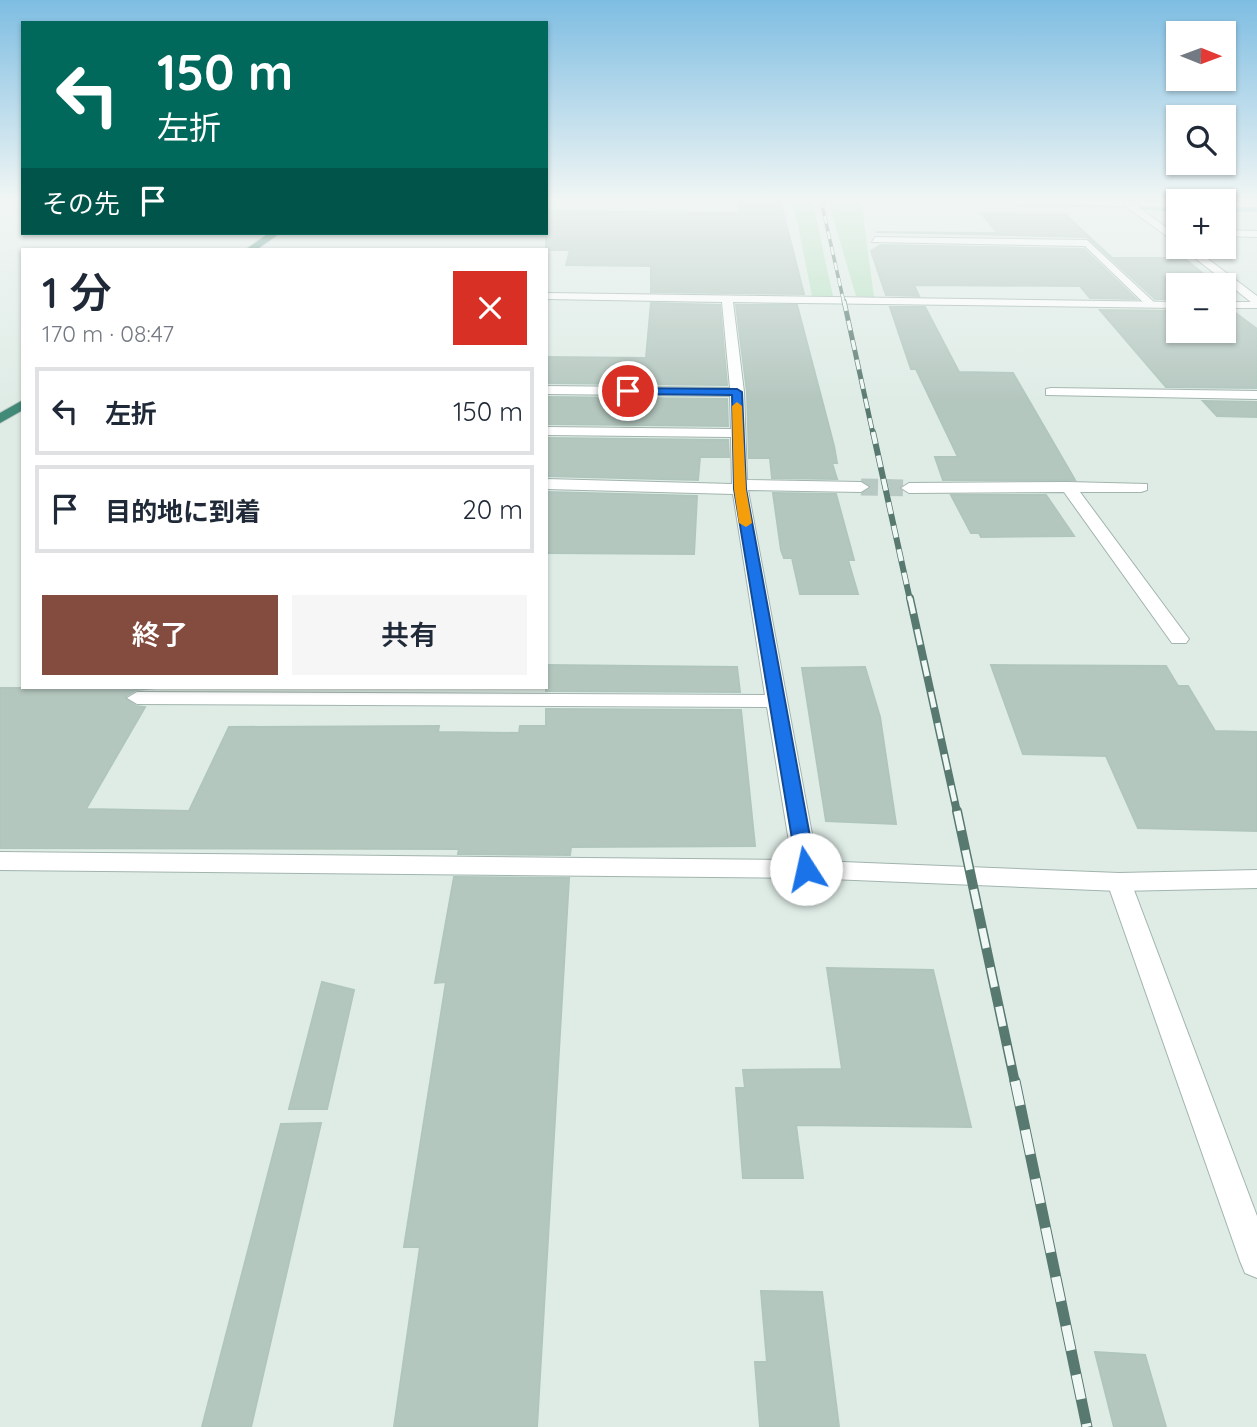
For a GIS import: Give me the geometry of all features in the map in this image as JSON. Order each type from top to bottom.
[{"type":"highway","points":[[0,419],[21,405]]},
{"type":"street","points":[[1211,267],[1257,303]]},
{"type":"street","points":[[548,296],[1166,304]]},
{"type":"street","points":[[727,299],[737,392],[740,487],[806,869]]},
{"type":"street","points":[[1236,304],[1257,303]]},
{"type":"street","points":[[548,390],[737,392]]},
{"type":"street","points":[[1051,392],[1257,395]]},
{"type":"street","points":[[548,431],[738,433]]},
{"type":"street","points":[[548,484],[861,487]]},
{"type":"street","points":[[1068,487],[1180,639]]},
{"type":"street","points":[[909,488],[1141,487]]},
{"type":"street","points":[[136,698],[777,701]]},
{"type":"street","points":[[0,861],[806,869],[1119,882],[1257,879]]},
{"type":"street","points":[[1119,882],[1257,1261]]},
{"type":"lane","points":[[1112,267],[1151,304]]},
{"type":"green space","points":[[806,267],[827,267],[833,296],[812,296]]},
{"type":"green space","points":[[847,267],[870,267],[874,297],[856,296]]},
{"type":"building","points":[[651,267],[797,267],[804,294],[651,292]]},
{"type":"building","points":[[876,267],[1102,267],[1136,299],[1090,298],[1080,286],[914,285],[919,296],[886,295]]},
{"type":"building","points":[[1119,267],[1195,267],[1202,273],[1166,273],[1166,299],[1155,299]]},
{"type":"building","points":[[651,303],[720,305],[727,385],[548,383],[548,357],[646,358]]},
{"type":"building","points":[[736,305],[797,305],[834,446],[837,463],[832,463],[837,479],[772,478],[770,458],[749,458],[747,392]]},
{"type":"building","points":[[890,307],[925,307],[959,372],[1013,373],[1075,480],[943,480],[935,457],[958,457],[916,369],[911,369]]},
{"type":"building","points":[[1100,310],[1166,311],[1166,343],[1236,343],[1236,313],[1257,329],[1257,388],[1166,387]]},
{"type":"building","points":[[548,397],[727,399],[728,426],[548,424]]},
{"type":"building","points":[[1203,401],[1257,402],[1257,417],[1217,416]]},
{"type":"building","points":[[548,438],[728,440],[729,457],[700,457],[698,480],[548,476]]},
{"type":"building","points":[[548,492],[697,496],[694,554],[548,553]]},
{"type":"building","points":[[773,493],[836,494],[854,560],[848,560],[858,594],[800,594],[792,558],[784,558],[781,550]]},
{"type":"building","points":[[951,495],[1046,495],[1074,536],[981,537],[979,533],[971,533]]},
{"type":"building","points":[[548,665],[737,667],[740,692],[546,691]]},
{"type":"building","points":[[991,665],[1166,666],[1178,686],[1188,686],[1215,731],[1257,732],[1257,831],[1138,828],[1106,756],[1023,754]]},
{"type":"building","points":[[865,667],[880,717],[896,824],[826,821],[802,668]]},
{"type":"building","points":[[0,688],[146,689],[136,690],[125,697],[136,706],[145,707],[86,809],[189,811],[229,727],[439,726],[438,732],[519,733],[520,726],[546,726],[546,709],[741,710],[755,846],[571,847],[570,855],[458,854],[459,849],[0,848]]},
{"type":"building","points":[[454,877],[569,878],[537,1427],[394,1427],[420,1247],[404,1247],[446,982],[435,983]]},
{"type":"building","points":[[827,968],[933,970],[971,1127],[796,1125],[803,1178],[743,1178],[736,1088],[745,1088],[743,1070],[842,1069]]},
{"type":"building","points":[[322,982],[354,990],[327,1109],[289,1109]]},
{"type":"building","points":[[321,1123],[251,1427],[202,1427],[281,1124]]},
{"type":"building","points":[[761,1291],[822,1292],[839,1427],[760,1427],[755,1362],[767,1362]]},
{"type":"building","points":[[1095,1352],[1145,1355],[1166,1427],[1114,1427]]},
{"type":"tunnel","points":[[861,487],[909,488]]},
{"type":"railway","points":[[836,267],[844,303]]},
{"type":"railway","points":[[844,301],[873,434]]},
{"type":"railway","points":[[873,432],[910,600]]},
{"type":"railway","points":[[910,598],[957,812]]},
{"type":"railway","points":[[957,811],[1015,1083]]},
{"type":"railway","points":[[1015,1081],[1087,1427]]},
{"type":"slow traffic","points":[[737,406],[740,489],[746,523]]},
{"type":"route","points":[[628,391],[737,392],[740,489],[806,869]]}]
